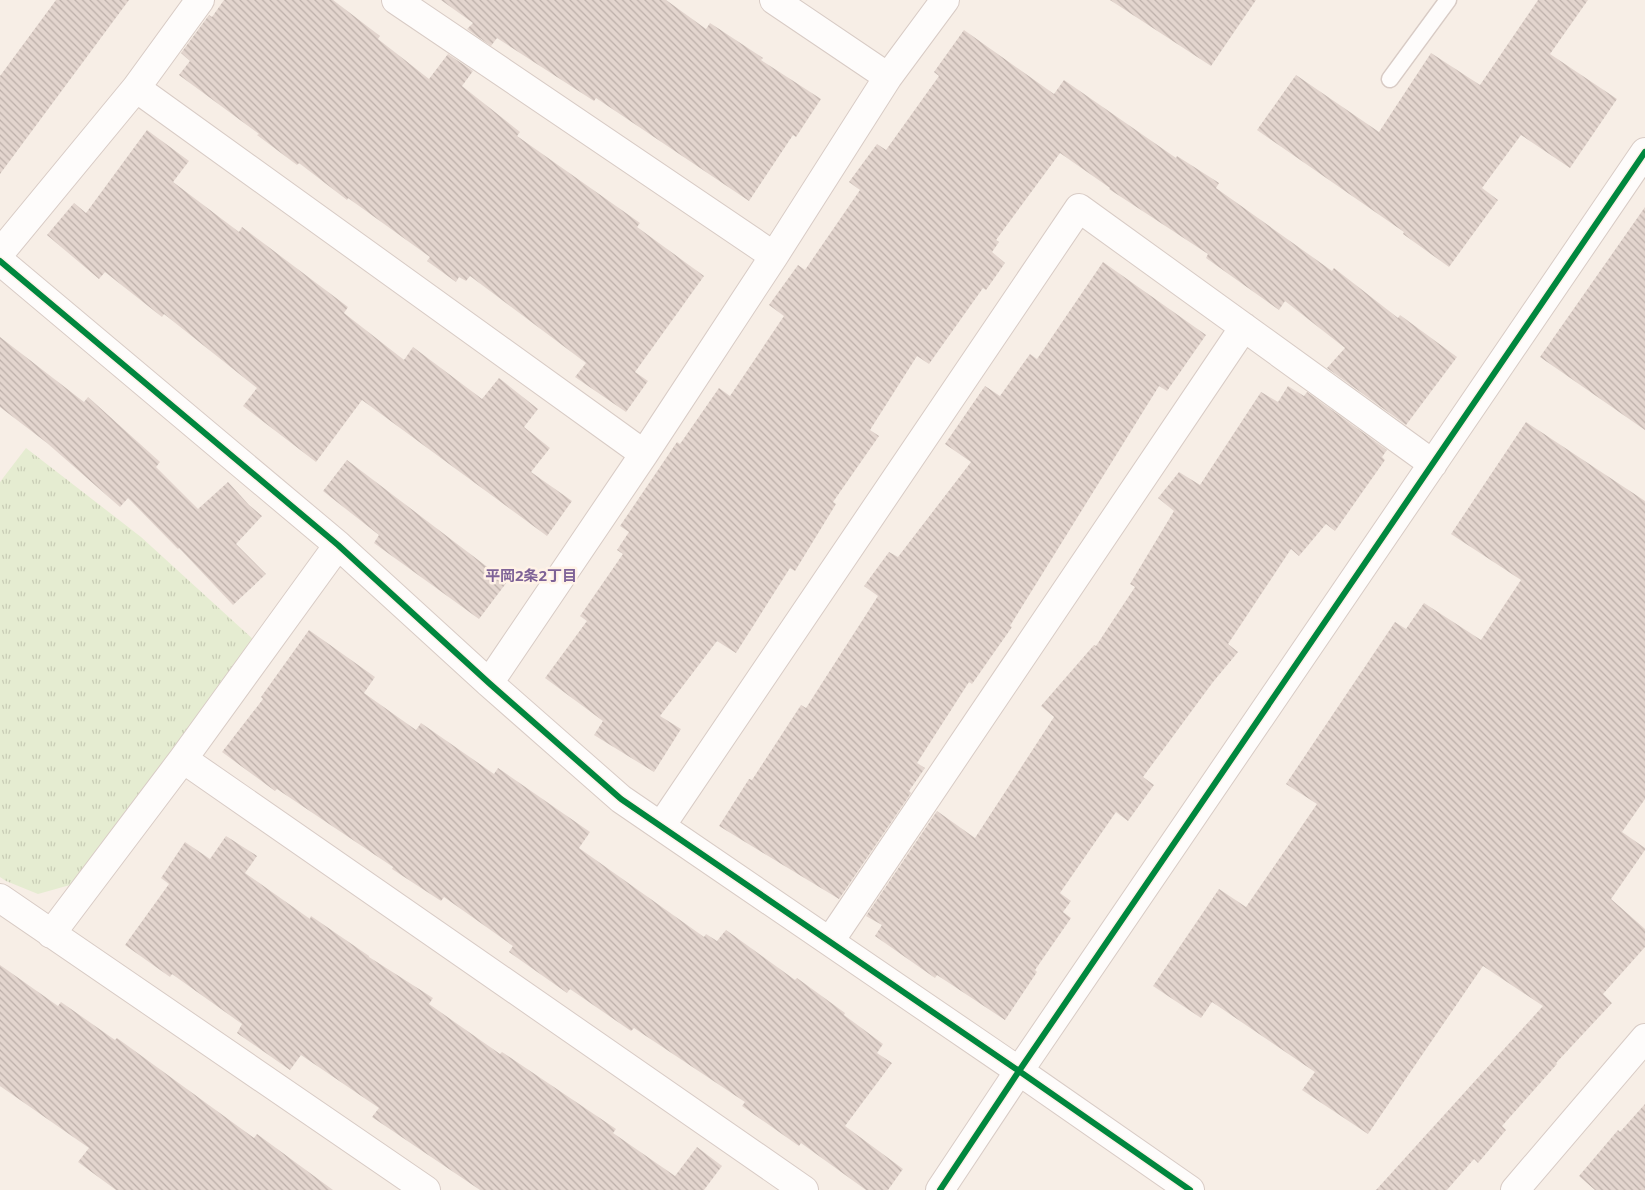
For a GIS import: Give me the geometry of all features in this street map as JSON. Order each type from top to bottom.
[{"type":"street","points":[[0,253],[136,88],[200,0]]},
{"type":"street","points":[[774,0],[888,77]]},
{"type":"street","points":[[489,684],[644,454],[774,256],[888,77],[945,0]]},
{"type":"street","points":[[405,3],[774,256]]},
{"type":"street","points":[[136,88],[644,454]]},
{"type":"street","points":[[940,1190],[1019,1071],[1645,152]]},
{"type":"street","points":[[661,826],[1079,208],[1433,464]]},
{"type":"street","points":[[0,262],[338,545],[489,684],[621,799],[1190,1190]]},
{"type":"street","points":[[830,941],[1244,327]]},
{"type":"street","points":[[51,934],[182,759],[338,545]]},
{"type":"street","points":[[182,759],[804,1190]]},
{"type":"street","points":[[0,898],[426,1190]]},
{"type":"street","points":[[1515,1190],[1645,1038]]},
{"type":"lane","points":[[1390,79],[1448,0]]},
{"type":"green space","points":[[26,448],[141,537],[255,641],[70,885],[38,894],[0,877],[0,482]]},
{"type":"building","points":[[56,0],[129,0],[0,174],[0,76]]},
{"type":"building","points":[[224,0],[333,0],[380,36],[378,39],[429,79],[448,54],[473,71],[462,86],[520,132],[517,136],[640,223],[637,227],[704,276],[635,372],[648,381],[626,412],[575,377],[586,363],[470,276],[466,281],[459,277],[456,282],[427,261],[430,257],[348,198],[347,200],[299,163],[297,165],[257,135],[259,134],[179,75],[190,61],[181,53],[209,15],[212,17]]},
{"type":"building","points":[[441,0],[666,0],[706,29],[710,23],[763,58],[761,60],[821,99],[796,137],[793,135],[749,201],[596,98],[594,101],[497,38],[491,46],[467,29],[473,23]]},
{"type":"building","points":[[1110,0],[1256,0],[1211,66]]},
{"type":"building","points":[[1538,0],[1588,0],[1550,54],[1617,99],[1570,168],[1521,135],[1482,188],[1498,200],[1449,267],[1403,234],[1404,232],[1257,130],[1296,75],[1379,132],[1431,53],[1480,85]]},
{"type":"building","points":[[964,30],[1054,94],[1064,80],[1176,158],[1177,156],[1219,183],[1216,188],[1332,271],[1334,268],[1398,318],[1400,315],[1457,357],[1406,425],[1327,368],[1345,348],[1285,301],[1279,310],[1206,258],[1208,254],[1109,189],[1060,153],[996,240],[999,242],[992,252],[1005,263],[986,290],[983,288],[929,364],[917,356],[870,430],[879,436],[833,502],[836,504],[795,571],[790,568],[736,653],[717,641],[660,716],[681,729],[654,772],[594,735],[603,721],[545,678],[587,621],[580,616],[623,554],[617,550],[629,532],[620,526],[677,442],[680,444],[719,388],[730,396],[784,316],[769,305],[798,265],[805,270],[860,190],[849,182],[877,144],[886,150],[939,76],[934,72]]},
{"type":"building","points":[[147,130],[189,161],[173,182],[239,232],[242,227],[348,307],[344,313],[404,360],[413,347],[482,399],[499,378],[538,409],[524,427],[550,448],[531,472],[572,501],[547,536],[362,400],[316,462],[243,406],[257,388],[164,314],[162,317],[105,272],[99,279],[47,235],[74,203],[86,213]]},
{"type":"building","points":[[1645,207],[1645,430],[1540,357]]},
{"type":"building","points":[[1103,262],[1206,335],[1167,391],[1159,386],[1010,626],[1012,627],[972,684],[969,682],[917,763],[925,768],[909,791],[911,793],[839,899],[719,826],[749,779],[752,780],[801,705],[806,708],[878,596],[864,586],[889,552],[898,557],[971,462],[945,444],[985,386],[1000,396],[1030,354],[1037,359]]},
{"type":"building","points":[[0,337],[84,402],[88,397],[160,462],[156,467],[198,509],[228,482],[262,516],[236,544],[266,574],[233,605],[128,498],[120,507],[47,443],[0,407]]},
{"type":"building","points":[[1288,386],[1304,396],[1307,392],[1387,450],[1382,457],[1385,460],[1335,531],[1326,524],[1299,556],[1291,549],[1228,644],[1238,652],[1213,682],[1143,777],[1154,785],[1128,821],[1116,812],[1060,893],[1071,901],[1063,912],[1071,918],[1035,970],[1037,972],[1005,1020],[937,975],[935,978],[875,936],[882,925],[866,916],[937,811],[975,838],[1054,717],[1041,706],[1094,645],[1096,646],[1135,587],[1130,584],[1174,511],[1158,498],[1179,472],[1200,485],[1261,392],[1278,402]]},
{"type":"building","points":[[1526,422],[1645,501],[1645,799],[1622,832],[1645,848],[1645,850],[1611,899],[1645,929],[1645,947],[1603,994],[1612,1003],[1556,1063],[1502,1126],[1506,1130],[1478,1163],[1474,1159],[1447,1190],[1376,1190],[1543,1006],[1483,966],[1368,1134],[1302,1090],[1315,1072],[1212,1002],[1201,1018],[1153,986],[1219,889],[1246,907],[1317,804],[1286,784],[1395,622],[1406,629],[1424,603],[1481,640],[1521,580],[1451,534]]},
{"type":"building","points":[[347,460],[507,582],[479,619],[374,543],[379,535],[323,491]]},
{"type":"building","points":[[309,630],[375,677],[364,693],[416,730],[421,723],[494,774],[498,768],[590,832],[579,848],[704,937],[706,934],[717,941],[726,930],[795,980],[797,978],[883,1044],[877,1053],[892,1063],[845,1126],[903,1169],[888,1190],[866,1190],[801,1143],[799,1146],[742,1106],[745,1102],[634,1028],[631,1031],[570,989],[567,993],[509,952],[513,946],[444,897],[441,901],[392,869],[393,867],[277,789],[275,791],[222,752],[263,699],[261,697]]},
{"type":"building","points":[[226,836],[257,856],[245,873],[310,919],[311,916],[369,957],[433,998],[429,1004],[500,1054],[502,1052],[616,1129],[613,1133],[675,1176],[697,1147],[722,1166],[704,1190],[480,1190],[372,1117],[379,1108],[301,1055],[290,1070],[237,1033],[242,1024],[172,974],[170,977],[125,945],[169,884],[161,878],[185,842],[210,859]]},
{"type":"building","points":[[0,965],[58,1006],[61,1002],[115,1040],[117,1038],[254,1138],[257,1134],[333,1190],[116,1190],[78,1162],[89,1148],[0,1086]]},
{"type":"building","points":[[1645,1104],[1645,1190],[1595,1190],[1579,1176],[1618,1130],[1620,1132]]},
{"type":"cycle path","points":[[940,1190],[1019,1071],[1645,152]]},
{"type":"cycle path","points":[[0,261],[338,545],[489,683],[621,799],[1190,1190]]},
{"type":"district","name":"平岡2条2丁目","points":[[531,575]]}]
